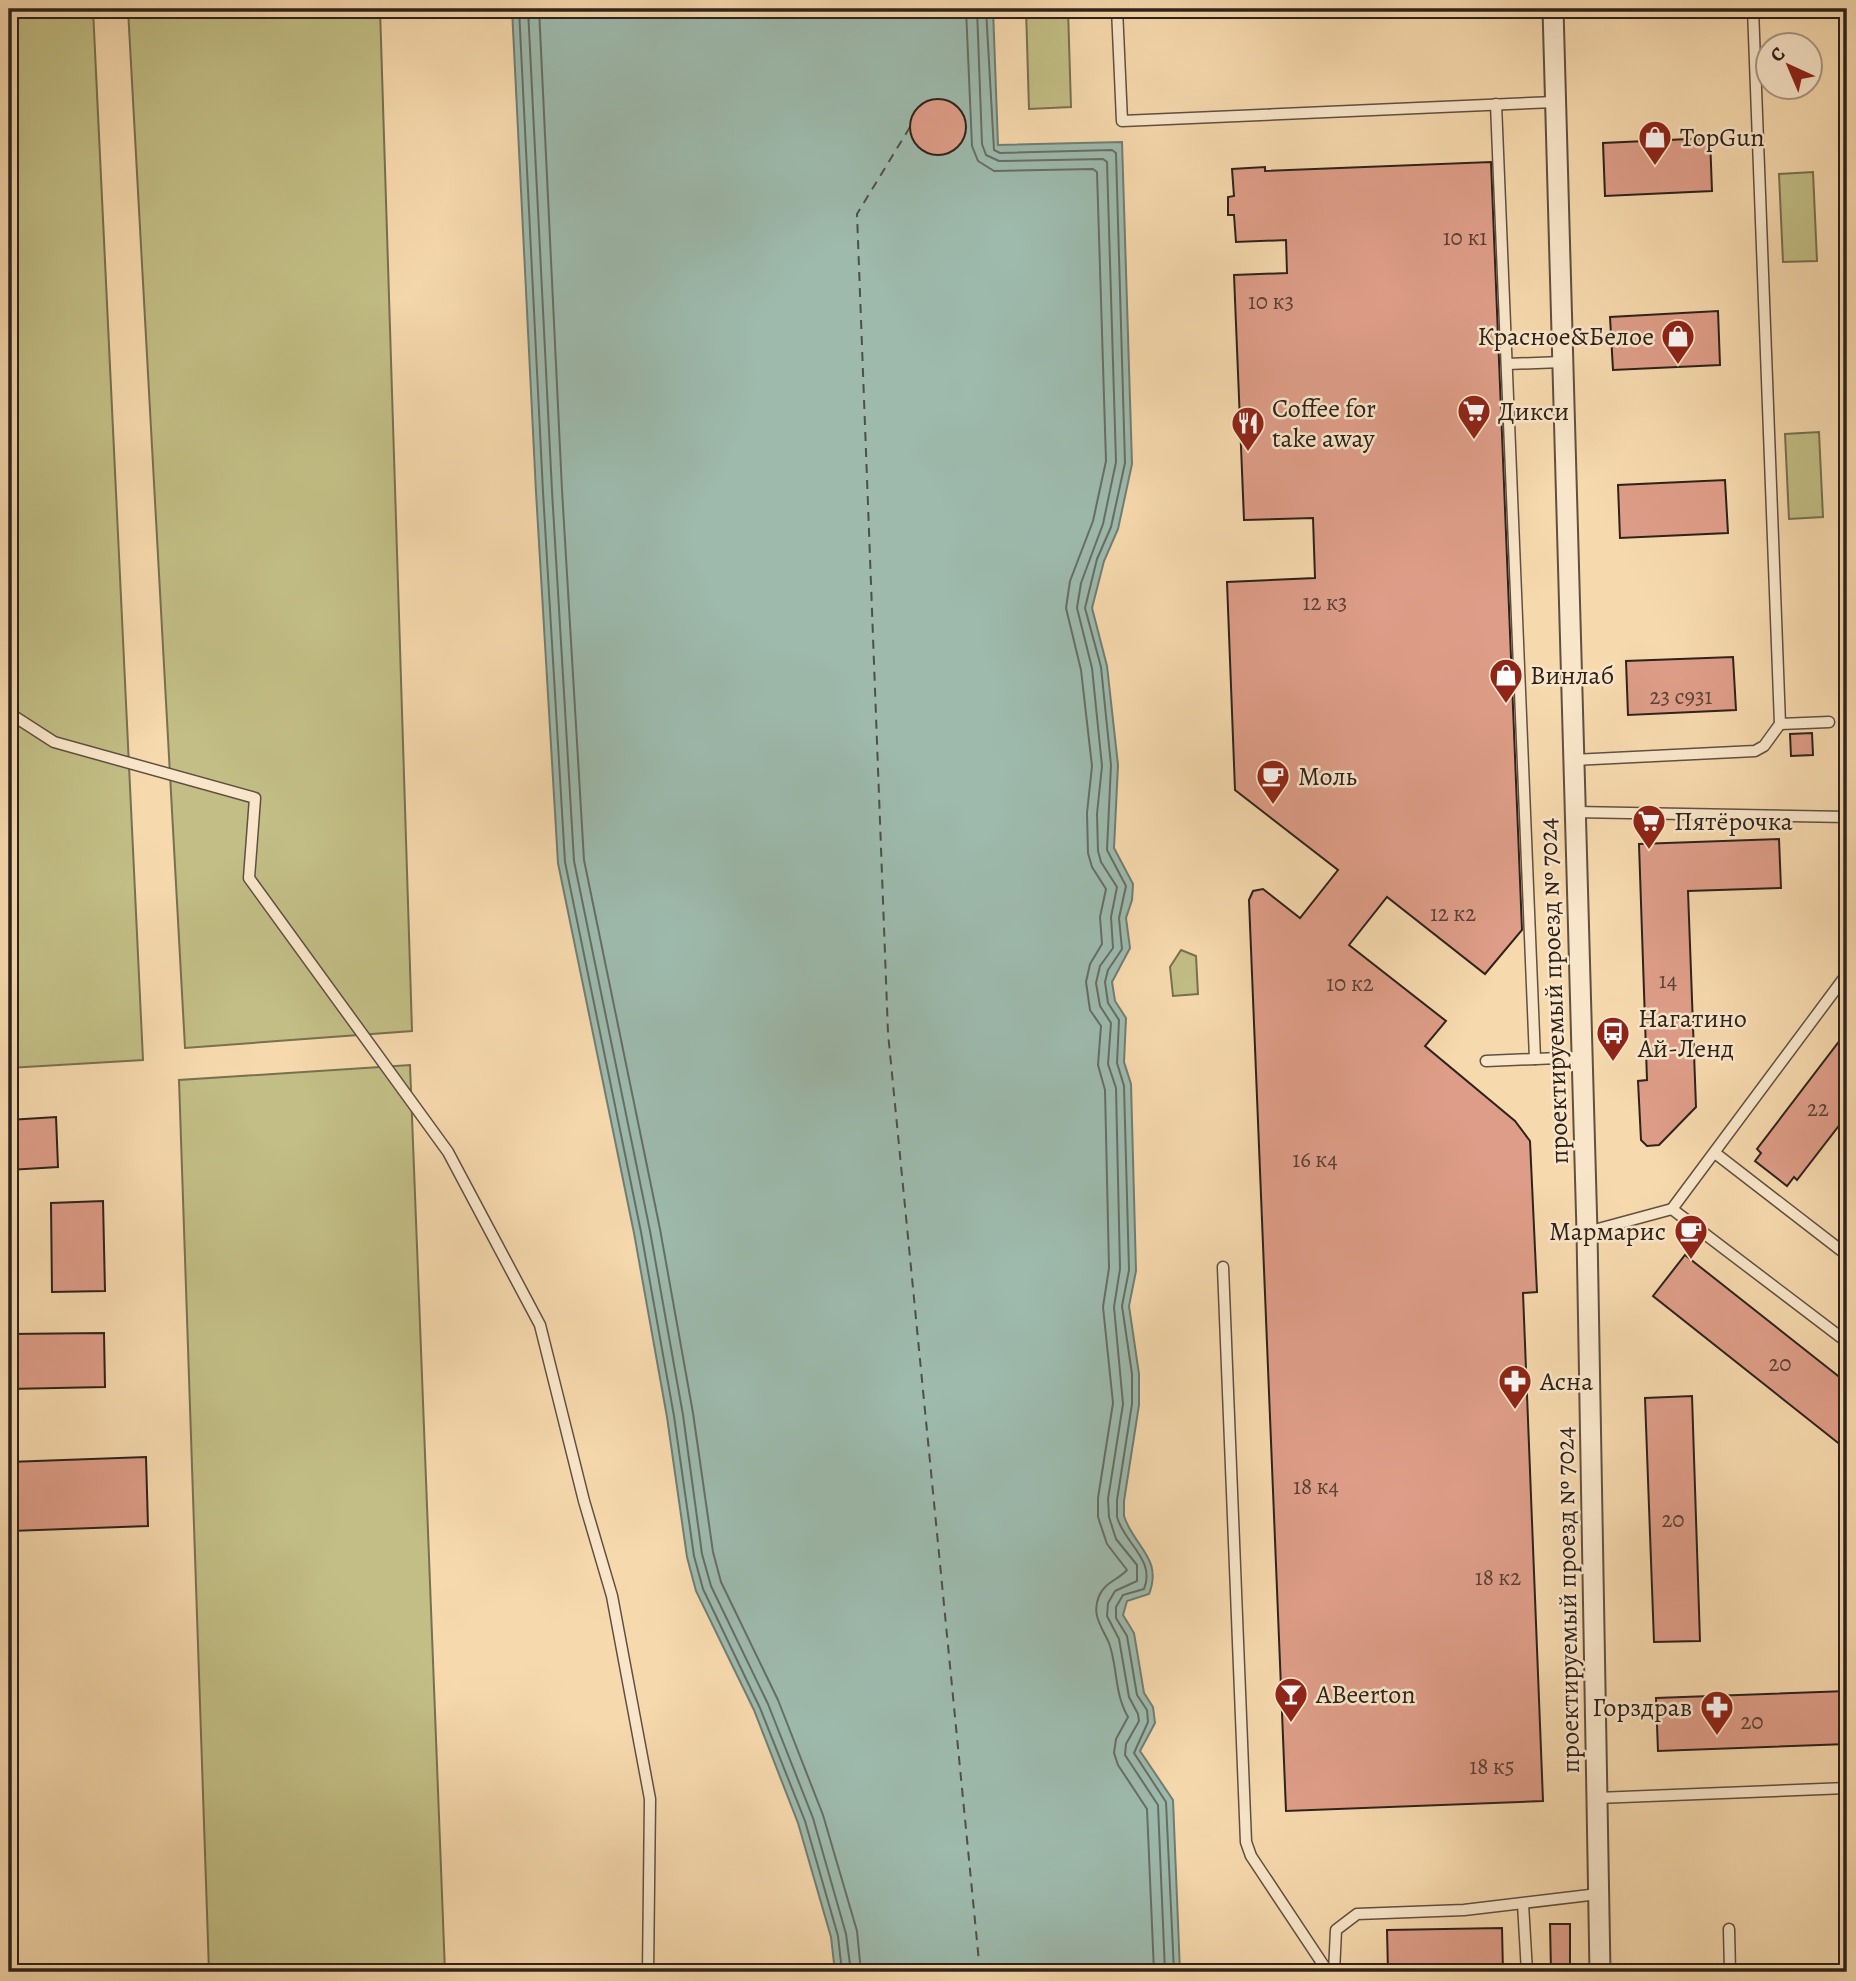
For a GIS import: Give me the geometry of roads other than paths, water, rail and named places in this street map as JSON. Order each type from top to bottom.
[{"type":"street","name":"проектируемый проезд № 7024","points":[[1553,9],[1587,1232],[1600,1972]]},
{"type":"lane","points":[[1117,9],[1122,121],[1555,102]]},
{"type":"lane","points":[[1573,760],[1755,751],[1765,746],[1780,724],[1752,9]]},
{"type":"lane","points":[[1496,104],[1535,1059]]},
{"type":"lane","points":[[1507,364],[1562,362]]},
{"type":"lane","points":[[9,713],[54,742],[256,798],[249,878],[448,1152],[540,1325],[584,1501],[612,1595],[650,1799],[648,1972]]},
{"type":"lane","points":[[1780,724],[1829,722]]},
{"type":"lane","points":[[1574,812],[1847,817]]},
{"type":"lane","points":[[1587,1232],[1672,1209],[1847,974]]},
{"type":"lane","points":[[1486,1061],[1582,1057]]},
{"type":"lane","points":[[1715,1153],[1847,1255]]},
{"type":"lane","points":[[1672,1209],[1847,1342]]},
{"type":"lane","points":[[1223,1268],[1246,1842],[1251,1856],[1328,1972]]},
{"type":"lane","points":[[1597,1798],[1847,1788]]},
{"type":"lane","points":[[1334,1972],[1336,1930],[1357,1914],[1522,1904],[1598,1895]]},
{"type":"lane","points":[[1522,1904],[1527,1972]]},
{"type":"lane","points":[[1729,1929],[1730,1972]]},
{"type":"water","points":[[512,9],[993,9],[998,145],[1122,142],[1132,464],[1118,529],[1104,561],[1092,608],[1107,666],[1118,765],[1114,848],[1133,884],[1132,900],[1126,918],[1130,948],[1112,982],[1115,1001],[1126,1018],[1124,1062],[1131,1084],[1136,1271],[1129,1306],[1139,1374],[1139,1405],[1124,1516],[1150,1562],[1152,1582],[1149,1594],[1127,1601],[1123,1615],[1134,1633],[1144,1693],[1153,1707],[1155,1723],[1140,1751],[1173,1800],[1180,1972],[835,1972],[831,1937],[798,1823],[754,1710],[696,1591],[687,1557],[667,1417],[634,1233],[558,863]]},
{"type":"place","name":"TopGun","points":[[1655,167]]},
{"type":"place","name":"Красное&Белое","points":[[1678,366]]},
{"type":"place","name":"Дикси","points":[[1474,441]]},
{"type":"place","name":"Coffee for take away","points":[[1248,453]]},
{"type":"place","name":"Винлаб","points":[[1506,705]]},
{"type":"place","name":"Моль","points":[[1273,806]]},
{"type":"place","name":"Пятёрочка","points":[[1649,851]]},
{"type":"place","name":"Нагатино Ай-Ленд","points":[[1613,1063]]},
{"type":"place","name":"Мармарис","points":[[1691,1261]]},
{"type":"place","name":"Асна","points":[[1515,1411]]},
{"type":"place","name":"ABeerton","points":[[1291,1724]]},
{"type":"place","name":"Горздрав","points":[[1717,1737]]}]
